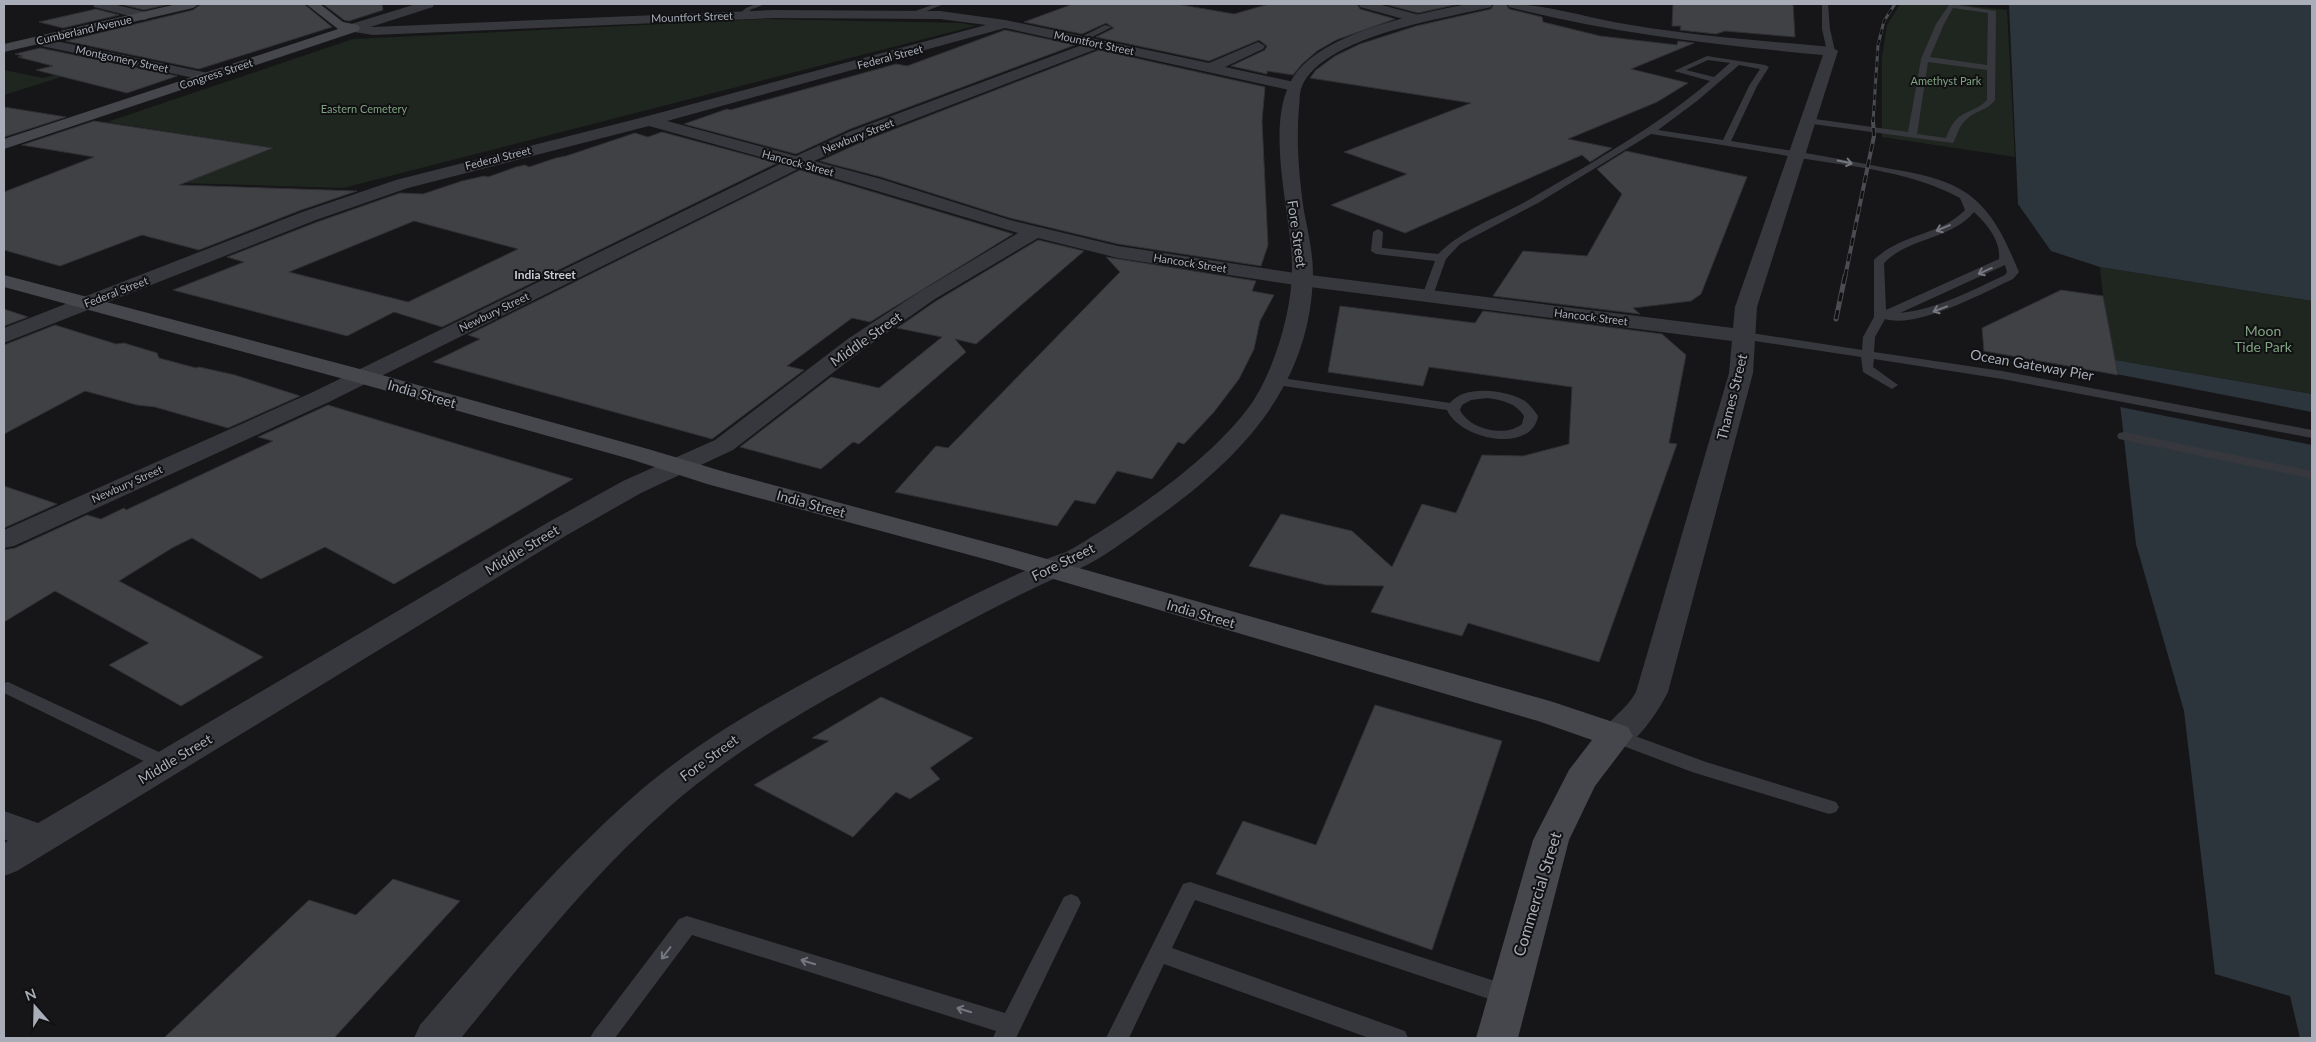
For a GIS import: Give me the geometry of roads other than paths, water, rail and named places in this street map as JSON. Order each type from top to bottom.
[{"type":"main road","name":"Cumberland Avenue","points":[[4,48],[193,4]]},
{"type":"main road","points":[[312,4],[339,25],[353,28]]},
{"type":"main road","name":"Congress Street","points":[[4,144],[353,28]]},
{"type":"main road","name":"India Street","points":[[4,280],[363,376],[1050,570],[1550,713],[1616,736]]},
{"type":"main road","name":"Commercial Street","points":[[1497,1038],[1551,840],[1566,806],[1582,779],[1600,753],[1616,736]]},
{"type":"street","points":[[99,4],[145,16]]},
{"type":"street","name":"Congress Street","points":[[353,28],[428,4]]},
{"type":"street","points":[[1365,4],[1418,19]]},
{"type":"street","points":[[1294,86],[1305,70],[1327,53],[1364,36],[1418,19],[1486,4]]},
{"type":"street","points":[[1514,4],[1551,14],[1665,34],[1831,50]]},
{"type":"street","name":"Mountfort Street","points":[[353,28],[373,31],[678,11],[742,15],[911,14],[972,18],[1095,37],[1211,68],[1294,86]]},
{"type":"street","name":"Federal Street","points":[[4,336],[309,216],[402,184],[649,121],[1006,24]]},
{"type":"street","name":"Newbury Street","points":[[4,540],[363,376],[796,163],[857,135],[1095,37]]},
{"type":"street","name":"Montgomery Street","points":[[37,41],[208,77]]},
{"type":"street","points":[[1211,68],[1258,46]]},
{"type":"street","name":"Thames Street","points":[[1616,736],[1644,707],[1652,692],[1741,373],[1746,307],[1831,50]]},
{"type":"street","name":"Fore Street","points":[[435,1038],[552,904],[608,844],[666,789],[709,756],[766,718],[827,684],[999,592],[1092,549],[1151,509],[1231,442],[1272,390],[1289,350],[1300,303],[1302,258],[1290,176],[1288,128],[1294,86]]},
{"type":"street","name":"Hancock Street","points":[[649,121],[796,163],[875,183],[1034,232],[1118,252],[1302,280],[1745,336]]},
{"type":"street","name":"Middle Street","points":[[4,861],[557,529],[632,487],[724,445],[857,343],[928,295],[1034,232]]},
{"type":"street","points":[[4,825],[41,838]]},
{"type":"lane","points":[[742,15],[748,9],[762,4]]},
{"type":"lane","points":[[911,14],[942,4]]},
{"type":"lane","points":[[1825,4],[1826,29],[1831,50]]},
{"type":"lane","points":[[1808,121],[1912,136],[1950,141],[1956,125],[1968,114],[1989,103],[1991,100],[1992,11],[1951,6],[1940,24],[1925,59],[1912,136]]},
{"type":"lane","points":[[1716,80],[1678,71],[1707,58],[1765,67],[1753,86],[1726,142]]},
{"type":"lane","points":[[1925,59],[1991,68]]},
{"type":"lane","points":[[1428,296],[1441,258],[1456,242],[1534,201],[1650,130],[1694,99],[1737,62]]},
{"type":"lane","points":[[1650,130],[1798,154],[1920,178],[1950,188],[1964,196],[1992,224],[2013,272],[2008,277],[1928,313],[1880,317]]},
{"type":"lane","points":[[1892,385],[1867,369],[1866,354],[1869,338],[1880,317],[1878,262],[1894,248],[1943,228],[1966,216],[1970,208],[1964,196]]},
{"type":"lane","points":[[1378,232],[1376,252],[1441,258]]},
{"type":"lane","points":[[1880,317],[2001,264],[2006,255]]},
{"type":"lane","name":"Ocean Gateway Pier","points":[[1745,336],[2002,375],[2312,434]]},
{"type":"lane","points":[[1275,381],[1453,407]]},
{"type":"lane","points":[[1475,395],[1500,396],[1517,402],[1528,410],[1532,416],[1531,423],[1526,429],[1516,433],[1490,434],[1466,427],[1453,414],[1453,407],[1458,401],[1475,395]]},
{"type":"lane","points":[[2124,436],[2312,475]]},
{"type":"lane","points":[[8,688],[167,764]]},
{"type":"lane","points":[[1616,736],[1699,767],[1829,807]]},
{"type":"lane","points":[[1117,1038],[1190,890],[1508,995]]},
{"type":"lane","points":[[602,1038],[687,924],[1007,1032],[1071,903]]},
{"type":"lane","points":[[1159,953],[1397,1038]]},
{"type":"railway","points":[[1873,121],[1878,45],[1884,21],[1895,4]]},
{"type":"railway","points":[[1845,277],[1874,136],[1873,121]]},
{"type":"railway","points":[[1836,319],[1845,276]]},
{"type":"district","name":"India Street","points":[[545,275]]},
{"type":"park label","name":"Amethyst Park","points":[[1946,81]]},
{"type":"park label","name":"Eastern Cemetery","points":[[364,109]]},
{"type":"park label","name":"Moon Tide Park","points":[[2263,340]]}]
